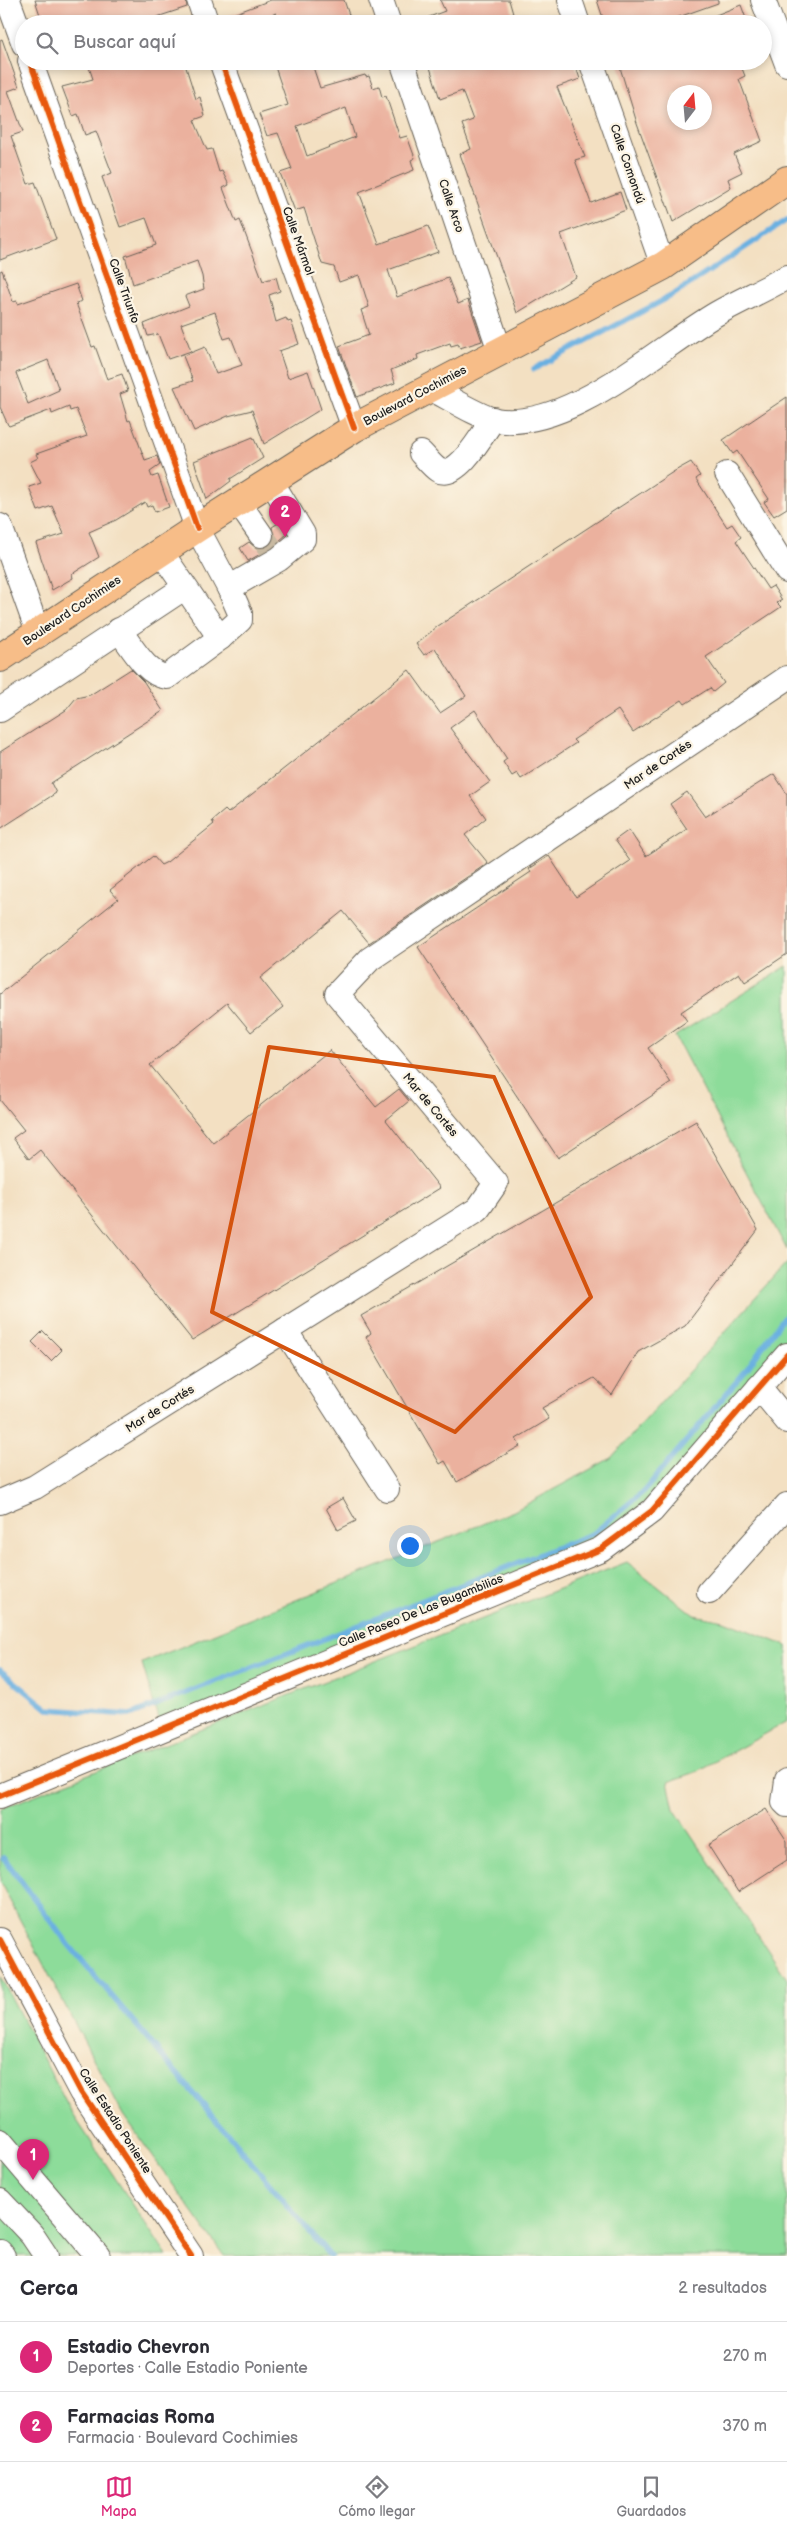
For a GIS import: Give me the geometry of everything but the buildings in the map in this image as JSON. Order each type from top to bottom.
[{"type":"main road","name":"Boulevard Cochimies","points":[[0,658],[39,635],[197,528],[354,428],[663,266],[787,180]]},
{"type":"street","points":[[8,0],[15,19]]},
{"type":"street","points":[[199,0],[204,15]]},
{"type":"street","points":[[381,0],[386,15]]},
{"type":"street","points":[[570,0],[575,15]]},
{"type":"street","points":[[763,0],[769,15]]},
{"type":"street","points":[[772,24],[787,64]]},
{"type":"street","name":"Calle Triunfo","points":[[33,70],[197,528],[229,588],[240,614],[240,620],[220,638]]},
{"type":"street","name":"Calle Mármol","points":[[224,70],[354,428]]},
{"type":"street","name":"Calle Arco","points":[[405,70],[500,351]]},
{"type":"street","name":"Calle Comondú","points":[[594,70],[663,266]]},
{"type":"street","points":[[430,388],[493,419],[515,421],[538,419],[574,406],[716,314],[787,278]]},
{"type":"street","points":[[421,453],[439,471],[448,472],[458,466],[472,451],[493,419]]},
{"type":"street","points":[[727,474],[787,571]]},
{"type":"street","points":[[229,588],[271,548],[300,544],[303,534],[271,482]]},
{"type":"street","points":[[238,502],[271,548]]},
{"type":"street","points":[[0,526],[39,635]]},
{"type":"street","points":[[119,630],[151,671],[159,676],[167,677],[220,638],[161,552]]},
{"type":"street","points":[[0,710],[184,588]]},
{"type":"street","name":"Mar de Cortés","points":[[0,1502],[35,1487],[478,1209],[496,1183],[337,994],[370,959],[787,678]]},
{"type":"street","points":[[285,1330],[387,1489]]},
{"type":"street","name":"Calle Paseo De Las Bugambilias","points":[[0,1796],[601,1549],[652,1510],[787,1355]]},
{"type":"street","points":[[758,1387],[787,1421]]},
{"type":"street","points":[[709,1592],[787,1505]]},
{"type":"street","points":[[787,1780],[784,1802],[787,1806]]},
{"type":"street","name":"Calle Estadio Poniente","points":[[0,1940],[81,2092],[191,2256]]},
{"type":"street","points":[[0,2141],[98,2256]]},
{"type":"street","points":[[0,2201],[32,2235],[46,2256]]},
{"type":"street","points":[[0,2252],[2,2256]]},
{"type":"highlighted area","points":[[269,1047],[494,1077],[591,1297],[455,1432],[212,1312]]},
{"type":"green space","points":[[787,966],[787,1250],[675,1036]]},
{"type":"green space","points":[[787,1263],[787,1355],[601,1549],[161,1729],[142,1663],[514,1511],[611,1458]]},
{"type":"green space","points":[[627,1562],[694,1615],[724,1621],[787,1646],[787,1722],[696,1772],[668,1782],[674,1809],[787,1979],[787,2256],[224,2256],[123,2115],[0,1882],[0,1809]]},
{"type":"green space","points":[[0,1976],[70,2110],[167,2256],[0,2256]]},
{"type":"waterway","points":[[534,369],[673,295],[787,220]]},
{"type":"waterway","points":[[0,1670],[48,1709],[130,1715],[594,1533],[644,1491],[743,1374],[787,1313]]},
{"type":"waterway","points":[[3,1857],[69,1945],[330,2256]]},
{"type":"tunnel","points":[[261,535],[273,551]]},
{"type":"cycle path","points":[[33,70],[197,528]]},
{"type":"cycle path","points":[[224,70],[354,428]]},
{"type":"cycle path","points":[[0,1796],[601,1549],[652,1511],[787,1355]]},
{"type":"cycle path","points":[[0,1940],[81,2092],[191,2256]]},
{"type":"place","name":"Farmacias Roma","points":[[285,537]]},
{"type":"place","name":"Estadio Chevron","points":[[33,2180]]}]
